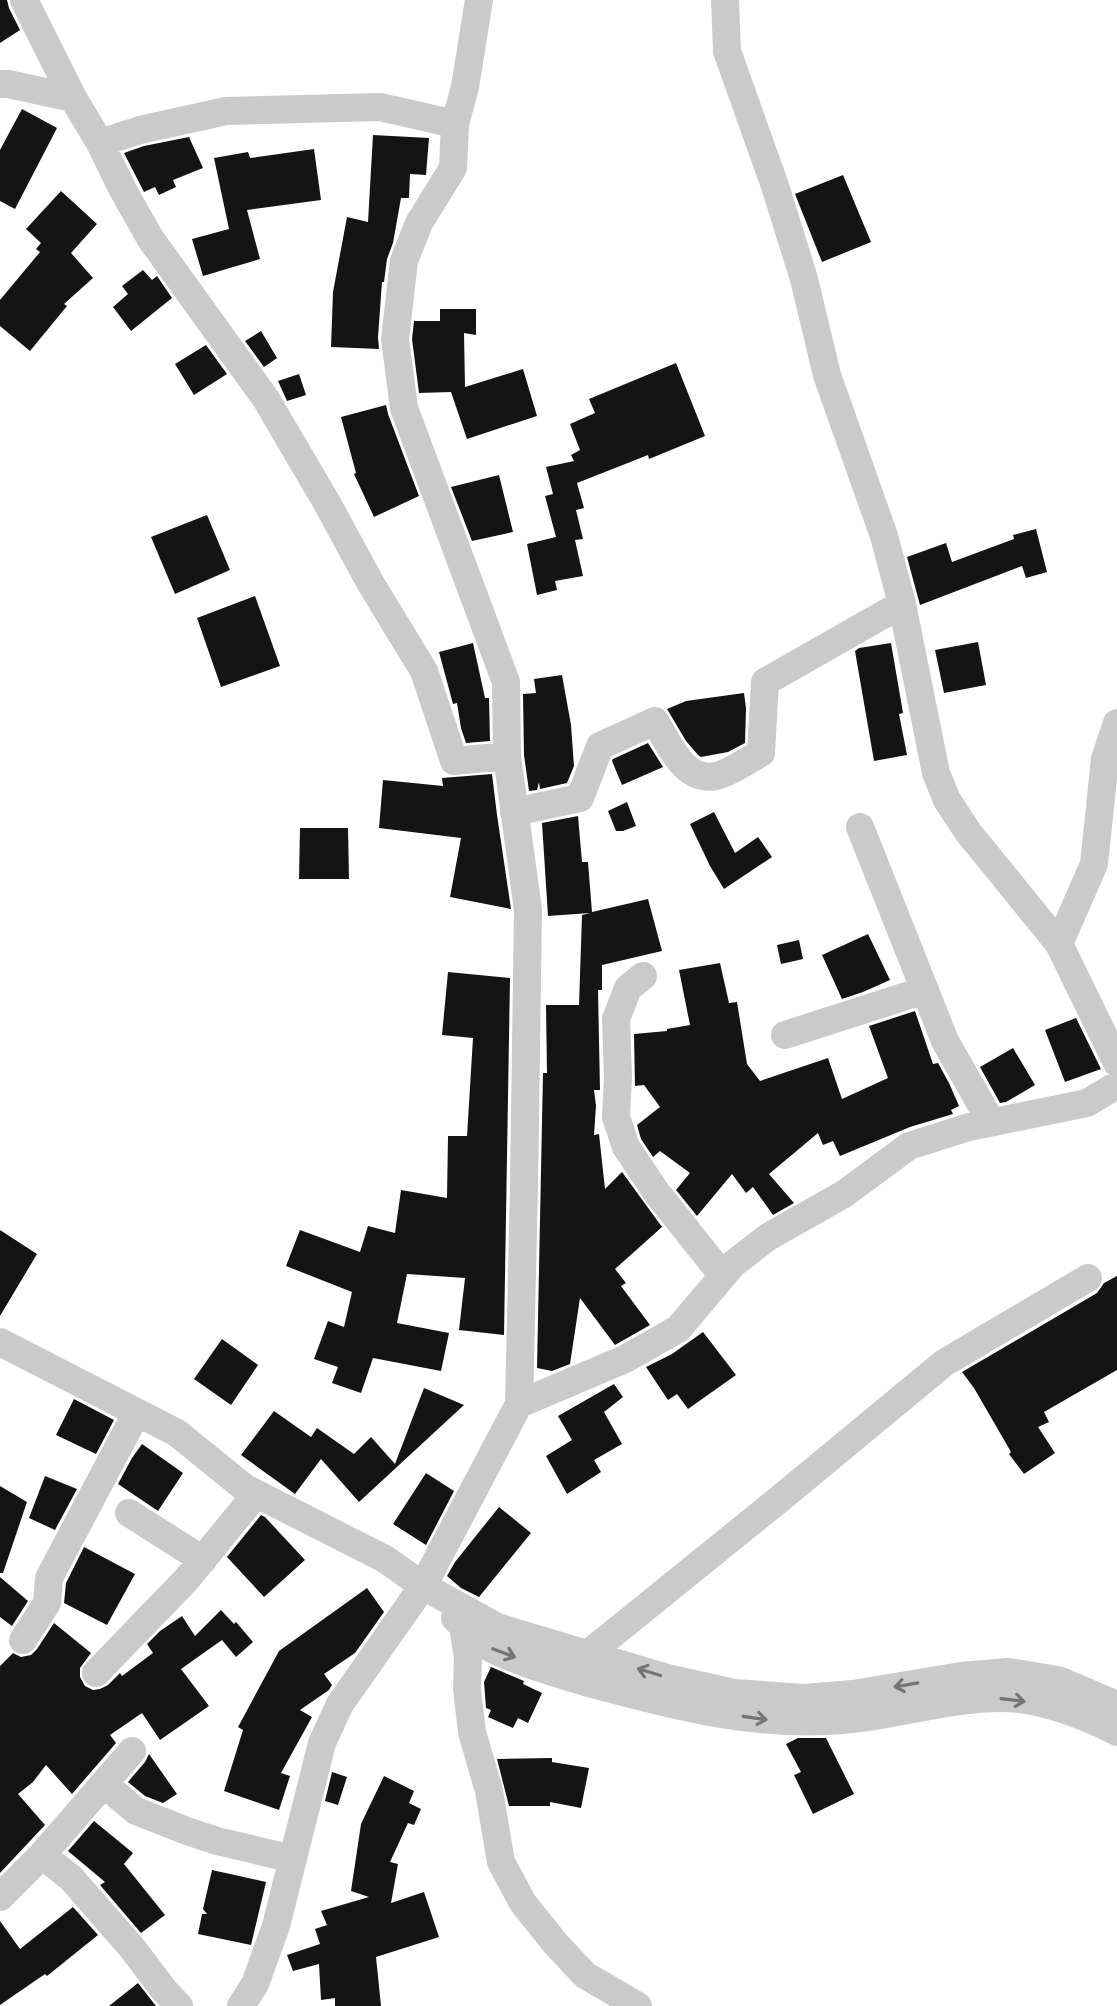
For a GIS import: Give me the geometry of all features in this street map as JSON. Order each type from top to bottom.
[{"type":"street","points":[[24,0],[73,98],[150,238],[266,399],[424,671],[454,761],[507,756]]},
{"type":"street","points":[[241,2006],[255,1984],[276,1926],[322,1743],[340,1704],[423,1586],[519,1404],[528,910],[507,756],[506,682],[404,408],[395,339],[404,261],[419,223],[453,168],[455,124],[465,87],[479,0]]},
{"type":"street","points":[[725,0],[727,51],[804,279],[827,375],[884,536],[902,604],[936,773],[947,800],[968,832],[1059,944],[1117,1063]]},
{"type":"street","points":[[0,84],[73,98]]},
{"type":"street","points":[[100,143],[140,130],[226,111],[380,107],[455,124]]},
{"type":"street","points":[[514,812],[580,798],[600,746],[655,721],[684,767],[700,777],[717,776],[761,753],[765,682],[902,604]]},
{"type":"street","points":[[1059,944],[1094,864],[1105,759],[1117,723]]},
{"type":"street","points":[[860,827],[945,1041],[991,1122]]},
{"type":"street","points":[[643,976],[628,988],[616,1019],[616,1117],[626,1147],[657,1193],[723,1276]]},
{"type":"street","points":[[785,1035],[925,990]]},
{"type":"street","points":[[519,1404],[625,1359],[678,1329],[733,1264],[768,1237],[844,1194],[909,1146],[969,1127],[1087,1103],[1117,1085]]},
{"type":"street","points":[[584,1667],[944,1363],[1088,1278]]},
{"type":"street","points":[[0,1342],[177,1433],[245,1488],[385,1559],[423,1586],[497,1627],[651,1700],[775,1721],[829,1721],[1003,1698],[1046,1704],[1117,1732]]},
{"type":"street","points":[[23,1640],[47,1603],[49,1578],[137,1412]]},
{"type":"street","points":[[96,1673],[186,1580],[256,1494]]},
{"type":"street","points":[[129,1513],[203,1560]]},
{"type":"street","points":[[423,1586],[463,1626],[491,1648],[548,1671],[584,1667],[667,1678],[734,1693],[804,1698],[1008,1672],[1058,1680],[1117,1705]]},
{"type":"street","points":[[463,1626],[472,1732],[489,1791],[501,1862],[523,1903],[585,1975],[638,2006]]},
{"type":"street","points":[[0,1897],[42,1855],[132,1751]]},
{"type":"street","points":[[117,1795],[136,1811],[187,1831],[293,1859]]},
{"type":"street","points":[[42,1855],[71,1878],[179,2006]]},
{"type":"building","points":[[0,0],[7,0],[20,30],[0,43]]},
{"type":"building","points":[[22,109],[57,128],[15,209],[0,201],[0,150]]},
{"type":"building","points":[[373,135],[429,138],[426,175],[410,174],[409,198],[401,198],[382,282],[379,349],[331,347],[333,292],[347,217],[368,222]]},
{"type":"building","points":[[189,137],[203,168],[173,180],[176,187],[159,195],[155,187],[144,192],[124,153]]},
{"type":"building","points":[[314,149],[321,200],[247,210],[260,259],[203,276],[192,239],[229,229],[214,158],[248,152],[250,158]]},
{"type":"building","points":[[843,175],[871,242],[822,262],[795,194]]},
{"type":"building","points":[[61,191],[97,224],[71,253],[93,278],[64,304],[67,306],[30,351],[0,326],[0,300],[40,252],[36,249],[41,243],[26,229]]},
{"type":"building","points":[[143,270],[152,280],[157,276],[172,298],[131,331],[113,307],[128,294],[122,286]]},
{"type":"building","points":[[440,309],[476,309],[476,335],[464,333],[465,387],[523,369],[537,416],[467,439],[451,392],[419,393],[412,339],[414,321],[440,321]]},
{"type":"building","points":[[261,331],[277,358],[264,367],[245,341]]},
{"type":"building","points":[[206,345],[227,374],[194,395],[175,364]]},
{"type":"building","points":[[676,363],[705,436],[577,483],[584,508],[576,510],[583,539],[575,540],[583,576],[555,581],[557,590],[537,595],[527,544],[556,537],[545,496],[553,494],[546,467],[574,461],[571,455],[580,450],[570,424],[595,413],[589,399]]},
{"type":"building","points":[[299,374],[306,395],[287,401],[278,381]]},
{"type":"building","points":[[386,405],[419,496],[374,517],[354,474],[341,417]]},
{"type":"building","points":[[499,475],[513,532],[472,541],[451,487]]},
{"type":"building","points":[[207,515],[230,570],[175,594],[151,537]]},
{"type":"building","points":[[1036,529],[1047,572],[1026,578],[1022,566],[920,605],[907,557],[946,543],[952,562],[1014,539],[1013,535]]},
{"type":"building","points":[[255,596],[280,666],[221,687],[197,618]]},
{"type":"building","points":[[978,642],[986,685],[944,693],[935,650]]},
{"type":"building","points":[[473,643],[485,698],[489,698],[490,741],[466,743],[457,703],[453,704],[439,652]]},
{"type":"building","points":[[891,643],[907,755],[874,761],[855,651]]},
{"type":"building","points":[[562,675],[574,766],[567,783],[540,789],[539,782],[537,790],[529,791],[524,755],[523,694],[536,693],[534,679]]},
{"type":"building","points":[[744,693],[745,743],[728,752],[698,755],[667,709],[686,701]]},
{"type":"building","points":[[648,743],[663,767],[622,785],[613,759]]},
{"type":"building","points":[[492,774],[511,909],[450,897],[461,838],[379,828],[383,780],[443,786],[442,778]]},
{"type":"building","points":[[627,802],[636,826],[616,831],[608,811]]},
{"type":"building","points":[[714,812],[735,853],[758,837],[772,857],[724,889],[690,824]]},
{"type":"building","points":[[578,816],[582,862],[588,862],[592,912],[648,899],[662,951],[602,965],[602,990],[598,990],[600,1090],[594,1090],[594,1135],[599,1134],[605,1189],[622,1172],[662,1227],[615,1269],[626,1283],[621,1286],[650,1325],[615,1345],[580,1298],[570,1364],[552,1371],[537,1368],[543,1073],[547,1073],[546,1005],[579,1005],[582,915],[590,913],[548,916],[542,823]]},
{"type":"building","points":[[300,828],[348,828],[349,879],[299,879]]},
{"type":"building","points":[[868,934],[890,980],[842,999],[822,955]]},
{"type":"building","points":[[799,940],[803,959],[781,964],[777,945]]},
{"type":"building","points":[[720,963],[729,1003],[737,1002],[747,1064],[760,1081],[828,1058],[842,1099],[888,1078],[869,1026],[915,1011],[933,1064],[938,1063],[959,1106],[951,1110],[953,1114],[910,1127],[840,1156],[833,1141],[823,1145],[818,1133],[769,1174],[794,1203],[773,1215],[753,1187],[746,1193],[732,1174],[697,1216],[676,1190],[690,1173],[660,1151],[653,1157],[641,1139],[637,1125],[660,1107],[644,1085],[635,1086],[634,1034],[690,1025],[679,970]]},
{"type":"building","points":[[448,972],[510,978],[504,1335],[459,1330],[465,1278],[407,1274],[397,1323],[449,1333],[441,1371],[373,1358],[361,1393],[332,1383],[338,1367],[314,1359],[328,1321],[344,1327],[352,1292],[286,1266],[300,1230],[360,1252],[368,1226],[395,1233],[401,1190],[447,1198],[448,1136],[467,1136],[473,1038],[442,1035]]},
{"type":"building","points":[[1076,1018],[1101,1069],[1065,1082],[1045,1030]]},
{"type":"building","points":[[1013,1048],[1035,1085],[1000,1103],[980,1067]]},
{"type":"building","points":[[0,1230],[37,1254],[0,1316]]},
{"type":"building","points":[[1117,1276],[1117,1370],[1044,1412],[1049,1422],[1038,1427],[1055,1453],[1024,1474],[1009,1454],[1011,1452],[962,1372],[1097,1293],[1104,1283]]},
{"type":"building","points":[[703,1332],[736,1375],[688,1409],[677,1394],[668,1400],[646,1367],[672,1354]]},
{"type":"building","points":[[222,1339],[258,1365],[231,1405],[194,1379]]},
{"type":"building","points":[[614,1384],[623,1397],[604,1412],[622,1444],[594,1460],[601,1472],[567,1494],[546,1456],[572,1440],[558,1416]]},
{"type":"building","points":[[424,1388],[464,1405],[359,1502],[321,1459],[295,1494],[241,1455],[274,1411],[311,1437],[317,1428],[354,1454],[371,1437],[395,1464]]},
{"type":"building","points":[[74,1399],[114,1420],[96,1454],[56,1435]]},
{"type":"building","points":[[142,1444],[183,1473],[158,1511],[118,1484]]},
{"type":"building","points":[[426,1473],[454,1491],[426,1545],[393,1524]]},
{"type":"building","points":[[45,1476],[77,1489],[55,1530],[29,1518]]},
{"type":"building","points":[[0,1486],[27,1502],[3,1573],[0,1573]]},
{"type":"building","points":[[499,1507],[531,1533],[479,1597],[447,1576]]},
{"type":"building","points":[[261,1515],[305,1560],[264,1597],[227,1557]]},
{"type":"building","points":[[84,1547],[135,1574],[107,1625],[64,1603],[66,1583]]},
{"type":"building","points":[[0,1577],[28,1601],[12,1626],[0,1617]]},
{"type":"building","points":[[367,1588],[384,1612],[355,1653],[324,1674],[332,1685],[329,1690],[300,1710],[312,1717],[281,1773],[290,1776],[279,1810],[224,1791],[243,1730],[238,1727],[279,1651]]},
{"type":"building","points":[[221,1610],[253,1642],[236,1657],[222,1640],[181,1669],[209,1706],[160,1740],[142,1713],[110,1735],[116,1743],[72,1794],[46,1765],[33,1782],[18,1794],[45,1825],[0,1873],[0,1666],[13,1653],[21,1657],[31,1655],[54,1623],[91,1653],[80,1668],[80,1677],[85,1686],[100,1689],[153,1653],[147,1644],[182,1616],[195,1636]]},
{"type":"building","points":[[491,1667],[524,1681],[523,1684],[542,1693],[528,1723],[518,1718],[513,1728],[488,1717],[491,1710],[486,1708],[484,1682]]},
{"type":"building","points":[[798,1738],[826,1738],[854,1794],[813,1814],[794,1775],[801,1772],[786,1744]]},
{"type":"building","points":[[149,1754],[177,1794],[163,1803],[145,1796],[128,1782]]},
{"type":"building","points":[[552,1758],[552,1762],[589,1768],[581,1808],[550,1802],[550,1806],[509,1806],[497,1759]]},
{"type":"building","points":[[332,1772],[347,1777],[338,1805],[325,1801]]},
{"type":"building","points":[[384,1776],[414,1791],[409,1803],[421,1809],[414,1825],[408,1823],[390,1862],[398,1864],[391,1903],[424,1892],[439,1937],[376,1957],[381,2006],[335,2006],[335,1998],[321,2000],[319,1964],[293,1971],[287,1955],[320,1944],[315,1929],[327,1925],[321,1911],[369,1897],[351,1891],[361,1824]]},
{"type":"building","points":[[94,1821],[133,1853],[124,1864],[165,1915],[141,1933],[100,1885],[105,1882],[68,1851]]},
{"type":"building","points":[[212,1870],[266,1882],[251,1945],[198,1934],[202,1914],[207,1914],[203,1909]]},
{"type":"building","points":[[73,1907],[98,1935],[47,1976],[45,1974],[0,2005],[0,1921],[20,1949]]},
{"type":"building","points":[[138,1983],[156,2006],[109,2006]]}]
